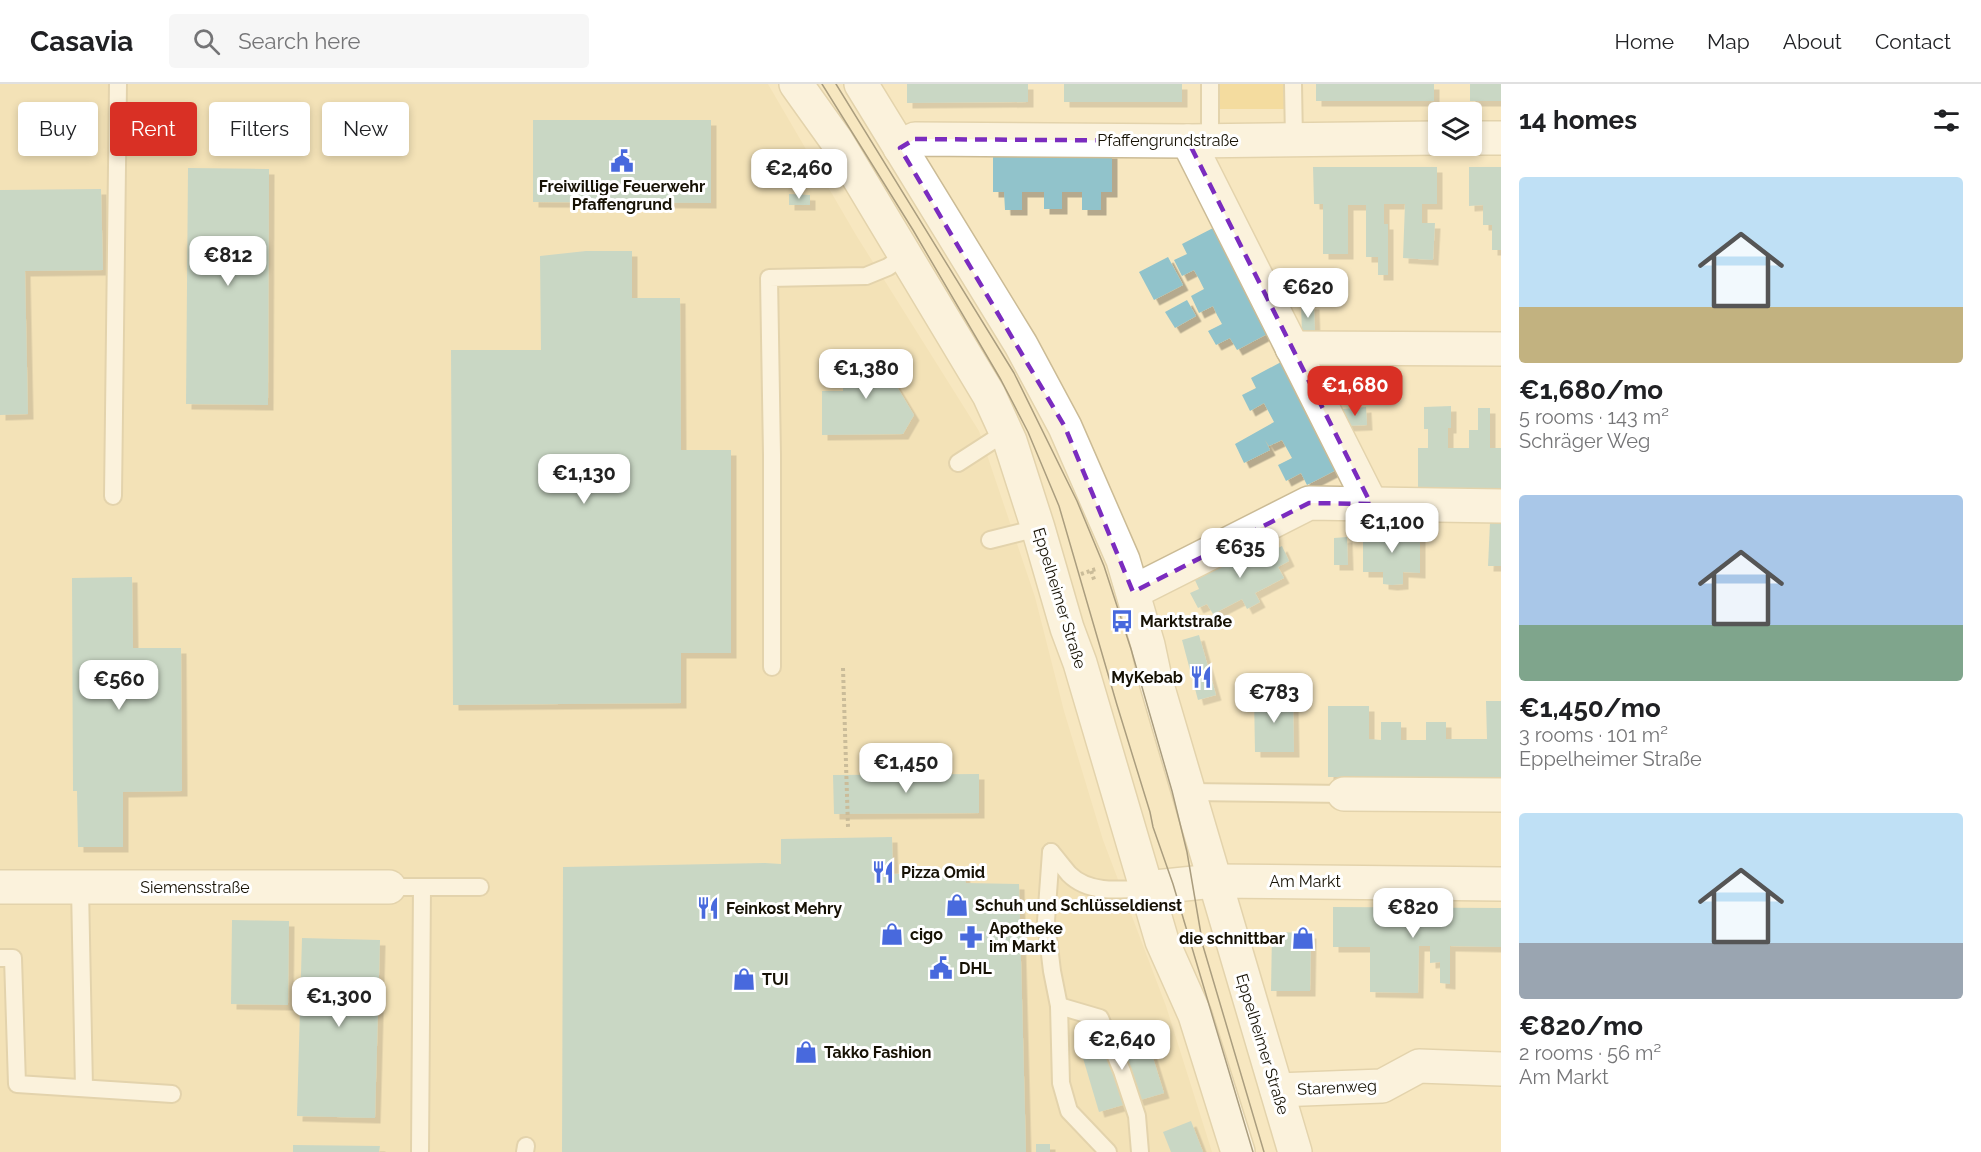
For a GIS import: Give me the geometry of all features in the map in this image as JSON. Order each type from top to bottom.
[{"type":"street","name":"Eppelheimer Straße","points":[[796,84],[836,140],[976,371],[1006,432],[1080,663],[1162,941],[1195,1015],[1238,1152]]},
{"type":"street","name":"Eppelheimer Straße","points":[[861,84],[1027,355],[1065,427],[1124,560],[1155,678],[1295,1152]]},
{"type":"street","name":"Pfaffengrundstraße","points":[[900,147],[915,139],[1428,138]]},
{"type":"street","points":[[1482,138],[1501,138]]},
{"type":"street","points":[[1199,140],[1292,348],[1371,504]]},
{"type":"street","points":[[1292,348],[1501,349]]},
{"type":"street","points":[[1133,592],[1309,502],[1501,506]]},
{"type":"street","points":[[1344,794],[1501,795]]},
{"type":"street","name":"Am Markt","points":[[1145,888],[1214,881],[1501,884]]},
{"type":"street","name":"Siemensstraße","points":[[0,887],[389,887]]},
{"type":"street","name":"Starenweg","points":[[1277,1090],[1382,1086],[1419,1066],[1501,1069]]},
{"type":"lane","points":[[113,496],[118,84]]},
{"type":"lane","points":[[1199,140],[1210,84]]},
{"type":"lane","points":[[1293,84],[1294,140]]},
{"type":"lane","points":[[772,667],[769,278],[866,276],[888,267],[905,255]]},
{"type":"lane","points":[[958,464],[1006,432]]},
{"type":"lane","points":[[990,540],[1038,528]]},
{"type":"lane","points":[[1189,792],[1344,794]]},
{"type":"lane","points":[[1108,1152],[1069,1111],[1061,1083],[1059,1006],[1046,921],[1051,852],[1071,876],[1094,888],[1126,890],[1145,888]]},
{"type":"lane","points":[[389,887],[480,887]]},
{"type":"lane","points":[[420,1152],[422,887]]},
{"type":"lane","points":[[80,888],[84,1088]]},
{"type":"lane","points":[[0,958],[13,958],[16,1084],[172,1094]]},
{"type":"lane","points":[[1059,1006],[1100,1018],[1122,1071],[1137,1116],[1140,1152]]},
{"type":"path","points":[[1054,583],[1124,560]]},
{"type":"path","points":[[1091,571],[1095,582]]},
{"type":"path","points":[[843,668],[848,827]]},
{"type":"highlighted area","points":[[915,139],[1188,141],[1371,504],[1309,503],[1133,592],[1065,427],[900,148]]},
{"type":"shaded area","points":[[0,84],[768,84],[856,235],[979,431],[1035,597],[1064,711],[1103,840],[1166,1006],[1212,1152],[0,1152]]},
{"type":"shaded area","points":[[1216,84],[1287,84],[1288,109],[1216,109]]},
{"type":"building","points":[[907,84],[1028,84],[1028,102],[907,103]]},
{"type":"building","points":[[1064,84],[1182,84],[1182,102],[1064,102]]},
{"type":"building","points":[[1316,84],[1434,84],[1434,101],[1316,101]]},
{"type":"building","points":[[1470,84],[1501,84],[1501,101],[1470,101]]},
{"type":"building","name":"Freiwillige Feuerwehr Pfaffengrund","points":[[533,120],[711,120],[711,203],[533,202]]},
{"type":"building","points":[[993,153],[1112,153],[1112,192],[1101,192],[1101,210],[1082,210],[1082,192],[1062,192],[1062,209],[1044,209],[1044,192],[1022,192],[1022,210],[1005,210],[1004,192],[993,192]]},
{"type":"building","points":[[1313,167],[1437,167],[1437,204],[1422,204],[1422,223],[1435,223],[1433,260],[1403,258],[1405,204],[1384,204],[1384,224],[1388,224],[1388,275],[1378,275],[1378,257],[1366,257],[1366,205],[1348,205],[1348,254],[1323,254],[1323,204],[1314,204]]},
{"type":"building","points":[[1469,167],[1501,167],[1501,250],[1492,250],[1492,225],[1483,225],[1483,205],[1469,206]]},
{"type":"building","points":[[188,168],[269,169],[268,405],[186,404]]},
{"type":"building","points":[[101,189],[103,270],[25,271],[28,414],[0,415],[0,190]]},
{"type":"building","points":[[789,194],[810,195],[810,205],[789,205]]},
{"type":"building","points":[[1215,227],[1269,333],[1237,350],[1230,338],[1216,345],[1208,331],[1222,324],[1213,306],[1199,313],[1191,296],[1204,289],[1194,270],[1182,276],[1174,260],[1187,254],[1182,244]]},
{"type":"building","points":[[586,251],[632,251],[632,298],[680,298],[681,450],[731,450],[731,653],[681,653],[681,703],[453,705],[451,350],[541,350],[540,256]]},
{"type":"building","points":[[1168,257],[1183,285],[1154,300],[1139,272]]},
{"type":"building","points":[[1187,300],[1196,316],[1175,328],[1165,312]]},
{"type":"building","points":[[1301,304],[1314,304],[1315,333],[1302,334]]},
{"type":"building","points":[[890,354],[890,375],[914,415],[903,434],[822,435],[822,391],[843,391],[843,355]]},
{"type":"building","points":[[1283,361],[1338,469],[1307,485],[1301,473],[1286,481],[1278,465],[1292,458],[1282,440],[1269,446],[1265,440],[1270,450],[1244,463],[1235,444],[1274,422],[1264,403],[1250,411],[1242,395],[1256,388],[1251,378]]},
{"type":"building","points":[[1451,406],[1448,448],[1469,448],[1469,430],[1478,430],[1478,408],[1490,408],[1490,448],[1501,448],[1501,490],[1418,491],[1418,448],[1428,448],[1428,429],[1424,429],[1424,407]]},
{"type":"building","points":[[1366,407],[1367,425],[1344,426],[1343,409]]},
{"type":"building","points":[[1490,522],[1501,523],[1501,566],[1488,566]]},
{"type":"building","points":[[1363,531],[1420,531],[1420,573],[1403,572],[1403,584],[1392,585],[1383,584],[1383,572],[1363,572]]},
{"type":"building","points":[[1347,537],[1348,565],[1334,565],[1334,538]]},
{"type":"building","points":[[1266,542],[1270,552],[1282,546],[1289,561],[1278,567],[1284,578],[1255,593],[1260,602],[1247,609],[1242,599],[1213,614],[1207,604],[1198,608],[1190,593],[1199,589],[1194,578]]},
{"type":"building","points":[[132,577],[133,648],[181,648],[182,791],[123,792],[123,847],[78,847],[77,791],[73,791],[72,578]]},
{"type":"building","points":[[1199,635],[1216,695],[1198,700],[1182,640]]},
{"type":"building","points":[[1254,696],[1293,696],[1294,752],[1255,752]]},
{"type":"building","points":[[1486,701],[1501,701],[1501,777],[1328,777],[1328,706],[1369,706],[1369,739],[1381,740],[1381,722],[1401,722],[1401,740],[1426,740],[1426,722],[1446,722],[1446,739],[1487,739]]},
{"type":"building","points":[[979,774],[979,813],[834,814],[833,775]]},
{"type":"building","points":[[892,837],[893,874],[964,873],[966,883],[1019,884],[1026,1152],[562,1152],[563,867],[781,864],[781,839]]},
{"type":"building","points":[[1333,907],[1501,908],[1501,947],[1450,946],[1450,984],[1440,983],[1440,962],[1430,963],[1430,946],[1419,946],[1418,993],[1370,992],[1370,947],[1333,947]]},
{"type":"building","points":[[232,920],[289,921],[288,1005],[231,1004]]},
{"type":"building","points":[[1272,932],[1311,933],[1310,991],[1271,991]]},
{"type":"building","points":[[302,938],[380,940],[375,1118],[297,1116]]},
{"type":"building","points":[[1144,1029],[1164,1093],[1099,1112],[1080,1048]]},
{"type":"building","points":[[1191,1121],[1203,1152],[1171,1152],[1163,1132]]},
{"type":"building","points":[[1036,1144],[1050,1144],[1050,1152],[1036,1152]]},
{"type":"building","points":[[293,1145],[380,1146],[379,1152],[293,1152]]},
{"type":"tram line","points":[[822,84],[913,230],[1001,380],[1028,432],[1059,506],[1153,827],[1173,884],[1253,1152]]},
{"type":"tram line","points":[[836,84],[1014,373],[1077,501],[1104,566],[1131,649],[1172,791],[1187,852],[1203,946],[1264,1152]]},
{"type":"place","name":"Freiwillige Feuerwehr Pfaffengrund","points":[[622,161]]},
{"type":"place","name":"Marktstraße","points":[[1122,621]]},
{"type":"place","name":"MyKebab","points":[[1201,677]]},
{"type":"place","name":"Pizza Omid","points":[[883,872]]},
{"type":"place","name":"Schuh und Schlüsseldienst","points":[[957,905]]},
{"type":"place","name":"Feinkost Mehry","points":[[708,908]]},
{"type":"place","name":"cigo","points":[[892,934]]},
{"type":"place","name":"Apotheke im Markt","points":[[971,937]]},
{"type":"place","name":"die schnittbar","points":[[1303,938]]},
{"type":"place","name":"DHL","points":[[941,968]]},
{"type":"place","name":"TUI","points":[[744,979]]},
{"type":"place","name":"Takko Fashion","points":[[806,1052]]}]
